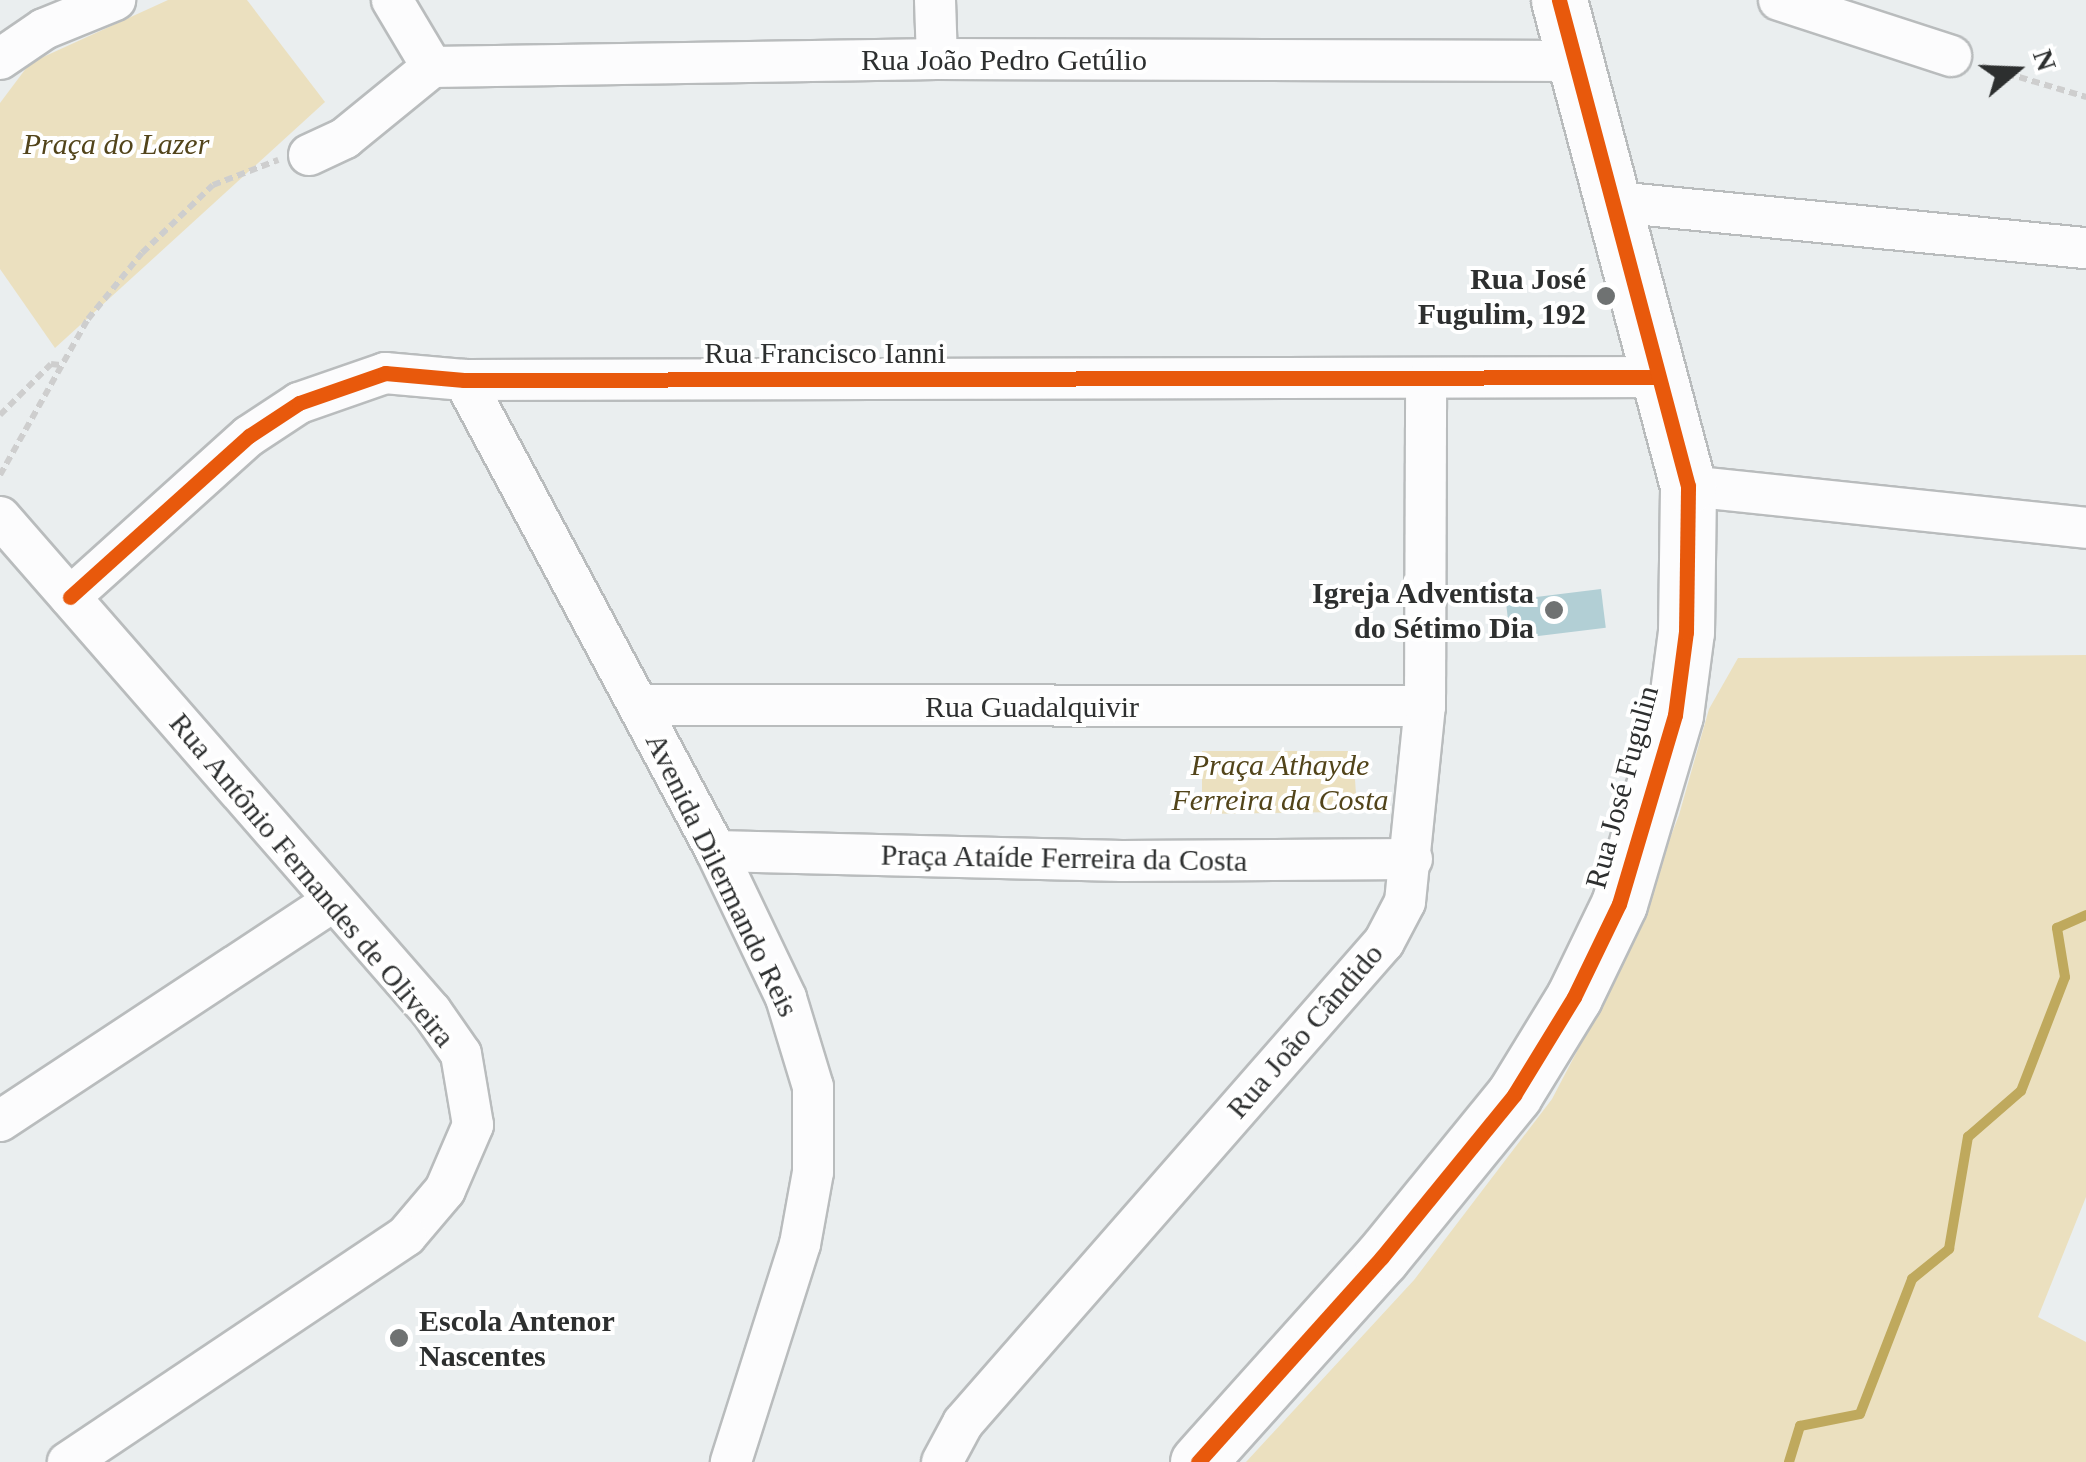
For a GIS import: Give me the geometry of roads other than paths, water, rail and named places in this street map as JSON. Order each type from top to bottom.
[{"type":"street","points":[[0,59],[44,29],[116,0]]},
{"type":"street","points":[[309,156],[346,138],[432,67],[392,0]]},
{"type":"street","points":[[935,0],[937,59]]},
{"type":"street","name":"Rua José Fugulin","points":[[1198,1462],[1382,1257],[1490,1124],[1574,998],[1620,904],[1675,715],[1686,632],[1688,486],[1559,0]]},
{"type":"street","points":[[1779,0],[1950,56]]},
{"type":"street","name":"Rua João Pedro Getúlio","points":[[432,67],[937,59],[1576,60]]},
{"type":"street","points":[[1615,202],[2086,248]]},
{"type":"street","name":"Rua Francisco Ianni","points":[[70,597],[248,436],[299,403],[386,372],[464,380],[1426,382],[1658,377]]},
{"type":"street","name":"Avenida Dilermando Reis","points":[[464,380],[716,851],[786,998],[813,1087],[813,1172],[800,1244],[731,1462]]},
{"type":"street","name":"Rua João Cândido","points":[[942,1462],[963,1423],[1384,942],[1405,902],[1424,706],[1426,382]]},
{"type":"street","points":[[1688,486],[2086,528]]},
{"type":"street","name":"Rua Antônio Fernandes de Oliveira","points":[[0,517],[334,900],[461,1054],[473,1124],[445,1190],[406,1236],[68,1462]]},
{"type":"street","name":"Rua Guadalquivir","points":[[640,705],[1424,706]]},
{"type":"street","name":"Praça Ataíde Ferreira da Costa","points":[[716,851],[1122,861],[1412,859]]},
{"type":"street","points":[[0,1121],[334,900]]},
{"type":"waterway","points":[[1789,1462],[1800,1426],[1860,1414],[1912,1279],[1949,1249],[1968,1137],[2021,1091],[2065,977],[2057,928],[2086,915]]},
{"type":"place","name":"Rua José Fugulim, 192","points":[[1606,296]]},
{"type":"place","name":"Igreja Adventista do Sétimo Dia","points":[[1554,610]]},
{"type":"place","name":"Escola Antenor Nascentes","points":[[399,1338]]},
{"type":"park label","name":"Praça do Lazer","points":[[116,144]]},
{"type":"park label","name":"Praça Athayde Ferreira da Costa","points":[[1280,782]]}]
